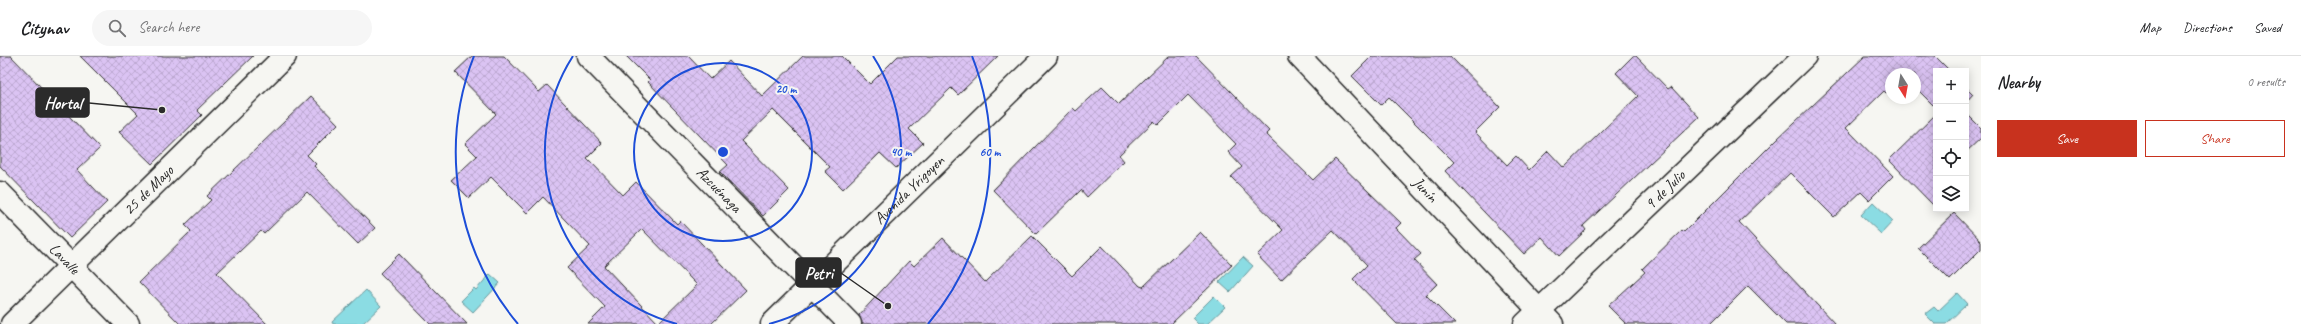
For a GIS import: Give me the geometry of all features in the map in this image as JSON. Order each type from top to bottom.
[{"type":"street","name":"25 de Mayo","points":[[12,324],[286,56]]},
{"type":"street","name":"Azcuénaga","points":[[588,56],[850,324]]},
{"type":"street","name":"Avenida Yrigoyen","points":[[772,324],[1046,56]]},
{"type":"street","name":"Junín","points":[[1299,56],[1539,320]]},
{"type":"street","name":"9 de Julio","points":[[1539,320],[1805,56]]},
{"type":"street","name":"Lavalle","points":[[0,193],[128,324]]},
{"type":"water","points":[[1873,202],[1893,221],[1881,234],[1861,215]]},
{"type":"water","points":[[1243,257],[1253,266],[1230,292],[1219,282]]},
{"type":"water","points":[[490,274],[500,283],[473,312],[461,301],[474,288],[476,290]]},
{"type":"water","points":[[366,290],[381,306],[362,324],[333,324],[332,322]]},
{"type":"water","points":[[1957,293],[1967,304],[1946,324],[1935,324],[1925,314],[1934,307],[1938,311]]},
{"type":"water","points":[[1214,296],[1225,307],[1207,324],[1198,324],[1192,318]]},
{"type":"building","points":[[0,56],[11,56],[100,148],[77,170],[107,202],[70,238],[0,166]]},
{"type":"building","points":[[80,56],[253,56],[197,110],[202,115],[152,164],[119,132],[138,114]]},
{"type":"building","points":[[472,56],[504,56],[539,92],[547,85],[602,143],[587,158],[623,195],[636,182],[677,224],[680,221],[746,290],[711,324],[588,324],[605,307],[567,268],[590,246],[543,197],[527,213],[491,177],[469,198],[451,180],[477,156],[465,144],[496,114],[455,72]],"holes":[[[642,229],[697,285],[658,323],[604,266]]]},
{"type":"building","points":[[626,56],[688,56],[710,79],[729,61],[762,96],[803,56],[842,56],[870,84],[898,56],[998,56],[958,95],[951,88],[909,129],[923,143],[896,168],[880,153],[843,189],[825,171],[830,167],[773,110],[741,141],[789,190],[763,216],[720,172],[728,165],[648,82],[650,80]]},
{"type":"building","points":[[1169,56],[1196,56],[1269,131],[1266,134],[1313,180],[1335,159],[1401,223],[1396,228],[1421,254],[1414,260],[1437,284],[1426,295],[1455,324],[1397,324],[1353,279],[1367,265],[1333,230],[1281,280],[1257,255],[1283,230],[1231,177],[1242,167],[1228,152],[1236,144],[1188,95],[1158,125],[1154,121],[1119,155],[1124,161],[1087,197],[1081,190],[1036,234],[993,190],[1073,108],[1076,111],[1102,87],[1119,104]]},
{"type":"building","points":[[1372,56],[1450,56],[1500,107],[1475,132],[1507,165],[1516,156],[1529,170],[1548,151],[1564,168],[1638,96],[1616,73],[1633,56],[1636,56],[1668,89],[1671,87],[1699,117],[1583,226],[1586,230],[1559,256],[1542,237],[1524,254],[1445,171],[1454,162],[1389,97],[1381,105],[1352,76]]},
{"type":"building","points":[[1865,56],[1935,56],[1947,68],[1933,68],[1933,105],[1921,93],[1921,68],[1885,68],[1885,92],[1884,91],[1846,128],[1893,176],[1869,200],[1861,192],[1834,217],[1790,173],[1739,222],[1835,324],[1786,324],[1748,286],[1710,324],[1626,324],[1608,306],[1645,272],[1642,269],[1682,230],[1684,232],[1777,139]]},
{"type":"building","points":[[1969,90],[1973,94],[1969,99]]},
{"type":"building","points":[[311,96],[338,124],[307,155],[316,164],[314,166],[375,228],[358,244],[307,192],[264,234],[261,231],[217,273],[267,324],[180,324],[139,282],[191,231],[185,225],[211,200],[207,196]]},
{"type":"building","points":[[1969,116],[1981,128],[1981,138],[1969,149]]},
{"type":"building","points":[[1933,117],[1933,205],[1889,160]]},
{"type":"building","points":[[1954,213],[1981,241],[1981,249],[1950,280],[1918,248]]},
{"type":"building","points":[[1200,232],[1232,265],[1171,324],[862,324],[859,315],[909,261],[914,266],[943,238],[985,282],[1032,236],[1072,276],[1102,246],[1140,286],[1143,287]]},
{"type":"building","points":[[399,254],[467,324],[430,324],[380,273]]},
{"type":"place","name":"Hortal","points":[[162,110]]},
{"type":"place","name":"Petri","points":[[888,306]]}]
